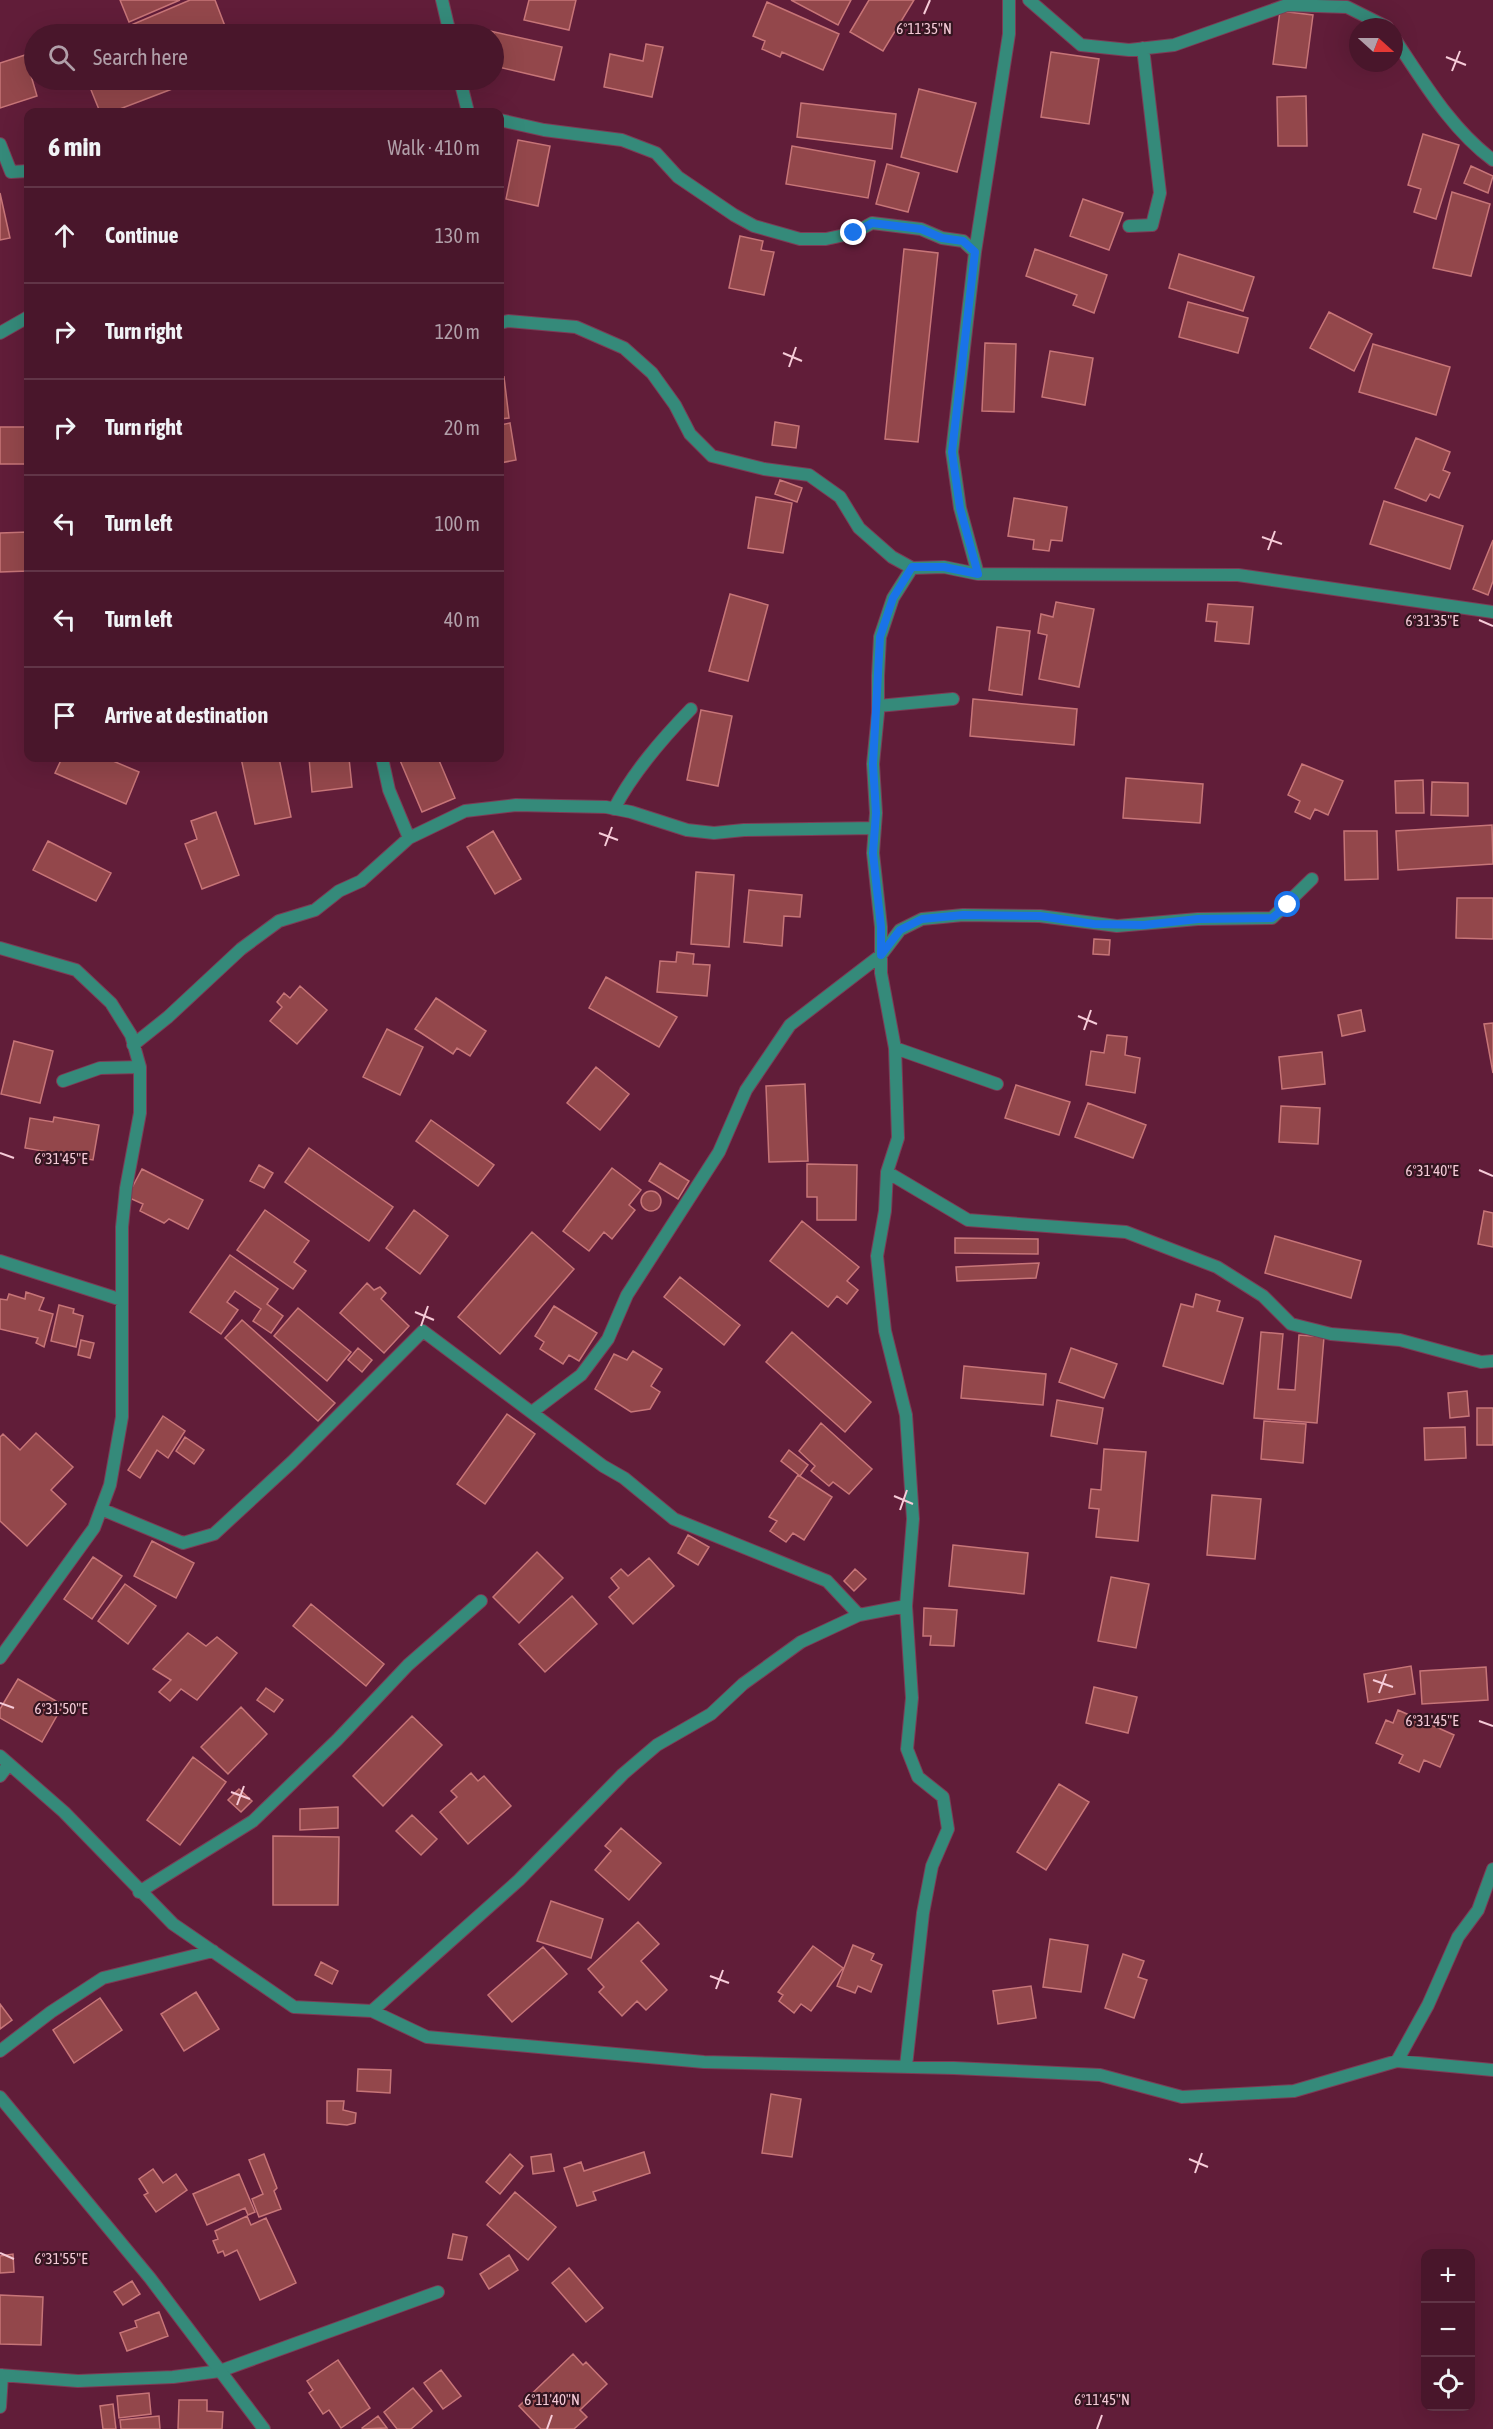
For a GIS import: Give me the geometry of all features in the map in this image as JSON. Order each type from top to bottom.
[{"type":"street","points":[[442,0],[448,24]]},
{"type":"street","points":[[978,574],[960,508],[952,452],[975,252],[1009,34],[1009,0]]},
{"type":"street","points":[[1029,0],[1081,45],[1129,50],[1174,45],[1288,2],[1347,7],[1369,18]]},
{"type":"street","points":[[1129,226],[1152,225],[1160,193],[1143,48]]},
{"type":"street","points":[[1403,51],[1429,90],[1471,144],[1493,160]]},
{"type":"street","points":[[462,90],[467,108]]},
{"type":"street","points":[[504,121],[544,130],[622,140],[656,153],[678,177],[734,215],[754,226],[800,239],[835,237],[854,233],[872,223],[921,229],[942,238],[963,241],[975,252]]},
{"type":"street","points":[[0,144],[11,172],[24,171]]},
{"type":"street","points":[[0,333],[24,319]]},
{"type":"street","points":[[504,322],[576,327],[624,348],[652,374],[675,405],[690,434],[712,456],[764,470],[809,475],[840,497],[865,534],[892,557],[912,567],[944,567],[978,574],[1238,575],[1493,612]]},
{"type":"street","points":[[906,2066],[923,1913],[932,1866],[948,1829],[943,1797],[918,1776],[908,1749],[912,1698],[906,1606],[913,1518],[906,1415],[885,1331],[877,1256],[885,1211],[887,1172],[898,1138],[895,1048],[881,973],[881,927],[873,853],[875,828],[873,764],[878,706],[880,637],[893,598],[912,567]]},
{"type":"street","points":[[878,706],[953,699]]},
{"type":"street","points":[[614,809],[636,774],[691,709]]},
{"type":"street","points":[[383,762],[389,790],[409,838]]},
{"type":"street","points":[[133,1045],[241,949],[279,921],[315,910],[339,891],[361,881],[409,838],[465,811],[492,806],[556,805],[614,809],[687,830],[714,833],[744,830],[875,828]]},
{"type":"street","points":[[532,1412],[581,1376],[608,1339],[627,1295],[719,1152],[746,1090],[790,1025],[881,955],[900,930],[922,919],[963,915],[1040,916],[1117,926],[1198,919],[1272,918],[1312,879]]},
{"type":"street","points":[[0,948],[76,970],[111,1003],[131,1035],[140,1066],[140,1113],[126,1188],[122,1227],[122,1417],[110,1485],[94,1528],[0,1658]]},
{"type":"street","points":[[895,1048],[996,1084]]},
{"type":"street","points":[[63,1081],[100,1068],[140,1066]]},
{"type":"street","points":[[887,1172],[968,1220],[1126,1232],[1216,1267],[1263,1296],[1291,1324],[1331,1334],[1400,1340],[1481,1362],[1493,1361]]},
{"type":"street","points":[[0,1261],[122,1300]]},
{"type":"street","points":[[101,1509],[183,1544],[214,1534],[292,1462],[423,1331],[624,1478],[674,1519],[827,1581],[859,1615]]},
{"type":"street","points":[[139,1892],[253,1821],[337,1740],[408,1665],[481,1601]]},
{"type":"street","points":[[372,2011],[519,1880],[623,1773],[657,1745],[711,1714],[742,1684],[801,1642],[859,1615],[906,1606]]},
{"type":"street","points":[[0,1776],[4,1760],[64,1812],[172,1924],[294,2007],[372,2011],[427,2037],[704,2062],[906,2066],[1100,2075],[1182,2097],[1294,2091],[1397,2061],[1493,2070]]},
{"type":"street","points":[[1397,2061],[1428,2005],[1458,1937],[1478,1910],[1493,1869]]},
{"type":"street","points":[[0,2051],[51,2012],[103,1978],[213,1951]]},
{"type":"street","points":[[0,2097],[150,2278],[264,2429]]},
{"type":"street","points":[[0,2407],[1,2375],[78,2381],[173,2377],[220,2372],[438,2292]]},
{"type":"building","points":[[120,0],[180,0],[129,22]]},
{"type":"building","points":[[190,0],[215,0],[224,24],[134,24]]},
{"type":"building","points":[[529,0],[576,0],[569,30],[524,20]]},
{"type":"building","points":[[791,0],[851,0],[838,25]]},
{"type":"building","points":[[869,0],[914,0],[883,51],[850,32]]},
{"type":"building","points":[[767,2],[839,34],[823,70],[782,52],[780,57],[762,49],[765,41],[753,36]]},
{"type":"building","points":[[1280,11],[1313,15],[1306,68],[1273,64]]},
{"type":"building","points":[[504,34],[562,47],[554,80],[504,68]]},
{"type":"building","points":[[646,44],[663,47],[652,97],[604,87],[610,54],[643,61]]},
{"type":"building","points":[[1051,52],[1099,59],[1089,124],[1041,117]]},
{"type":"building","points":[[24,55],[24,90],[35,90],[37,96],[0,108],[0,63]]},
{"type":"building","points":[[919,89],[976,103],[957,172],[901,157]]},
{"type":"building","points":[[91,90],[170,90],[122,108],[98,108]]},
{"type":"building","points":[[1306,96],[1307,146],[1278,146],[1277,97]]},
{"type":"building","points":[[801,103],[896,114],[892,149],[797,137]]},
{"type":"building","points":[[1423,134],[1459,145],[1436,219],[1414,212],[1421,189],[1408,185]]},
{"type":"building","points":[[518,140],[550,146],[538,206],[506,199]]},
{"type":"building","points":[[792,146],[875,161],[868,198],[786,184]]},
{"type":"building","points":[[887,164],[919,173],[908,212],[876,204]]},
{"type":"building","points":[[1471,166],[1493,176],[1488,193],[1464,183]]},
{"type":"building","points":[[1452,192],[1490,204],[1471,276],[1433,268]]},
{"type":"building","points":[[0,193],[10,238],[0,240]]},
{"type":"building","points":[[1083,199],[1123,213],[1109,250],[1070,236]]},
{"type":"building","points":[[740,236],[763,241],[761,250],[774,252],[764,295],[729,288]]},
{"type":"building","points":[[904,249],[938,253],[918,442],[885,439]]},
{"type":"building","points":[[1035,249],[1107,275],[1094,313],[1073,305],[1077,295],[1026,276]]},
{"type":"building","points":[[1179,254],[1254,277],[1243,311],[1169,288]]},
{"type":"building","points":[[1188,302],[1248,318],[1238,353],[1179,337]]},
{"type":"building","points":[[1329,312],[1372,334],[1354,371],[1310,348]]},
{"type":"building","points":[[985,343],[1016,344],[1014,412],[982,411]]},
{"type":"building","points":[[1373,344],[1450,367],[1436,415],[1359,392]]},
{"type":"building","points":[[1050,351],[1093,358],[1085,405],[1042,397]]},
{"type":"building","points":[[504,377],[509,418],[504,419]]},
{"type":"building","points":[[775,422],[799,426],[796,448],[772,445]]},
{"type":"building","points":[[510,423],[516,460],[504,462],[504,424]]},
{"type":"building","points":[[0,427],[24,427],[24,464],[0,464]]},
{"type":"building","points":[[1416,438],[1450,452],[1443,470],[1450,473],[1439,498],[1430,494],[1426,501],[1395,488]]},
{"type":"building","points":[[780,480],[802,488],[797,502],[775,494]]},
{"type":"building","points":[[756,497],[792,503],[783,553],[748,548]]},
{"type":"building","points":[[1014,498],[1067,507],[1062,541],[1051,540],[1049,551],[1033,549],[1034,540],[1008,536]]},
{"type":"building","points":[[1384,501],[1463,526],[1450,569],[1370,544]]},
{"type":"building","points":[[24,532],[24,571],[0,572],[0,533]]},
{"type":"building","points":[[1493,540],[1493,581],[1488,595],[1473,589]]},
{"type":"building","points":[[730,594],[768,605],[748,681],[709,671]]},
{"type":"building","points":[[1056,602],[1094,609],[1079,687],[1039,679],[1047,635],[1038,633],[1041,614],[1053,617]]},
{"type":"building","points":[[1208,604],[1253,607],[1249,644],[1215,641],[1217,622],[1206,621]]},
{"type":"building","points":[[997,627],[1030,631],[1022,695],[989,690]]},
{"type":"building","points":[[973,699],[1077,709],[1074,745],[970,736]]},
{"type":"building","points":[[701,710],[732,716],[718,786],[687,780]]},
{"type":"building","points":[[60,762],[115,762],[139,772],[126,804],[55,773]]},
{"type":"building","points":[[242,762],[280,762],[291,817],[255,824]]},
{"type":"building","points":[[309,762],[349,762],[352,787],[312,792]]},
{"type":"building","points":[[401,762],[440,762],[455,798],[422,812]]},
{"type":"building","points":[[1302,764],[1343,781],[1328,815],[1315,809],[1310,819],[1295,812],[1300,801],[1288,795]]},
{"type":"building","points":[[1126,778],[1203,784],[1200,823],[1123,818]]},
{"type":"building","points":[[1423,780],[1424,813],[1396,813],[1395,781]]},
{"type":"building","points":[[1432,782],[1468,783],[1468,816],[1431,815]]},
{"type":"building","points":[[216,812],[239,875],[202,889],[185,844],[197,839],[191,821]]},
{"type":"building","points":[[1492,825],[1493,864],[1398,870],[1396,831]]},
{"type":"building","points":[[493,831],[521,879],[495,894],[467,847]]},
{"type":"building","points":[[1344,831],[1377,831],[1378,879],[1345,880]]},
{"type":"building","points":[[48,841],[111,873],[96,901],[33,870]]},
{"type":"building","points":[[696,872],[734,875],[729,947],[691,944]]},
{"type":"building","points":[[749,890],[802,895],[800,917],[784,916],[782,946],[744,942]]},
{"type":"building","points":[[1457,898],[1493,898],[1493,939],[1456,938]]},
{"type":"building","points":[[1094,939],[1110,940],[1109,955],[1093,954]]},
{"type":"building","points":[[677,952],[694,954],[693,964],[710,965],[707,996],[657,992],[660,961],[676,962]]},
{"type":"building","points":[[606,977],[677,1017],[659,1047],[589,1008]]},
{"type":"building","points":[[300,986],[327,1010],[297,1044],[270,1021],[282,1007],[277,1002],[284,993],[290,998]]},
{"type":"building","points":[[436,998],[486,1031],[470,1056],[457,1048],[453,1054],[415,1029]]},
{"type":"building","points":[[1361,1010],[1365,1031],[1342,1036],[1338,1015]]},
{"type":"building","points":[[1493,1023],[1493,1073],[1484,1024]]},
{"type":"building","points":[[387,1029],[423,1047],[400,1095],[363,1077]]},
{"type":"building","points":[[1107,1035],[1127,1037],[1125,1055],[1140,1058],[1135,1093],[1086,1085],[1091,1051],[1104,1053]]},
{"type":"building","points":[[14,1041],[53,1051],[40,1103],[1,1094]]},
{"type":"building","points":[[1322,1052],[1325,1084],[1282,1089],[1279,1057]]},
{"type":"building","points":[[596,1067],[629,1094],[600,1130],[567,1103]]},
{"type":"building","points":[[805,1084],[808,1161],[769,1162],[766,1086]]},
{"type":"building","points":[[1016,1085],[1070,1102],[1059,1135],[1005,1118]]},
{"type":"building","points":[[1088,1103],[1146,1125],[1133,1158],[1075,1137]]},
{"type":"building","points":[[1281,1106],[1320,1108],[1318,1144],[1279,1142]]},
{"type":"building","points":[[54,1117],[99,1125],[93,1160],[25,1148],[30,1118],[53,1122]]},
{"type":"building","points":[[431,1120],[494,1165],[478,1186],[416,1141]]},
{"type":"building","points":[[309,1148],[393,1207],[369,1241],[285,1182]]},
{"type":"building","points":[[660,1163],[689,1181],[678,1199],[649,1181]]},
{"type":"building","points":[[807,1164],[857,1165],[856,1220],[817,1220],[817,1197],[807,1197]]},
{"type":"building","points":[[259,1165],[273,1173],[264,1188],[250,1181]]},
{"type":"building","points":[[612,1168],[641,1190],[629,1205],[635,1210],[612,1239],[604,1232],[589,1251],[563,1231]]},
{"type":"building","points":[[142,1169],[203,1200],[188,1229],[169,1219],[164,1223],[140,1211],[143,1204],[127,1197]]},
{"type":"building","points":[[651,1191],[658,1194],[661,1201],[658,1208],[651,1211],[644,1208],[641,1201],[644,1194]]},
{"type":"building","points":[[265,1210],[309,1241],[294,1262],[306,1271],[293,1289],[237,1250]]},
{"type":"building","points":[[414,1210],[448,1236],[420,1274],[386,1248]]},
{"type":"building","points":[[1484,1211],[1493,1213],[1493,1247],[1478,1244]]},
{"type":"building","points":[[802,1221],[859,1267],[847,1281],[858,1290],[847,1304],[837,1296],[828,1307],[770,1261]]},
{"type":"building","points":[[532,1232],[574,1269],[500,1354],[458,1317]]},
{"type":"building","points":[[1275,1236],[1361,1261],[1351,1298],[1265,1273]]},
{"type":"building","points":[[955,1238],[1038,1239],[1038,1254],[955,1253]]},
{"type":"building","points":[[230,1255],[278,1289],[267,1304],[283,1316],[271,1333],[253,1321],[261,1309],[235,1291],[227,1302],[238,1310],[221,1334],[190,1312]]},
{"type":"building","points":[[1039,1263],[1036,1278],[957,1281],[956,1267]]},
{"type":"building","points":[[680,1277],[740,1325],[724,1345],[664,1297]]},
{"type":"building","points":[[367,1283],[374,1290],[380,1287],[386,1293],[381,1299],[409,1326],[384,1353],[340,1313]]},
{"type":"building","points":[[26,1292],[44,1298],[39,1310],[53,1314],[44,1347],[36,1343],[38,1338],[0,1329],[0,1299],[7,1300],[9,1294],[25,1299]]},
{"type":"building","points":[[1196,1294],[1220,1301],[1217,1311],[1243,1318],[1223,1384],[1163,1366],[1181,1304],[1193,1307]]},
{"type":"building","points":[[59,1305],[74,1309],[73,1313],[83,1316],[76,1347],[51,1341]]},
{"type":"building","points":[[554,1306],[597,1333],[579,1361],[569,1355],[563,1364],[540,1349],[544,1342],[535,1336]]},
{"type":"building","points":[[298,1308],[351,1352],[327,1381],[274,1336]]},
{"type":"building","points":[[242,1320],[335,1403],[318,1421],[225,1338]]},
{"type":"building","points":[[792,1332],[871,1402],[845,1432],[766,1362]]},
{"type":"building","points":[[1261,1332],[1283,1334],[1278,1389],[1295,1390],[1299,1335],[1324,1337],[1317,1423],[1254,1418]]},
{"type":"building","points":[[81,1340],[94,1343],[90,1358],[78,1355]]},
{"type":"building","points":[[358,1348],[372,1360],[362,1372],[348,1360]]},
{"type":"building","points":[[1071,1348],[1117,1364],[1104,1398],[1059,1382]]},
{"type":"building","points":[[633,1351],[662,1369],[651,1386],[660,1392],[650,1409],[631,1412],[595,1389],[614,1354],[627,1360]]},
{"type":"building","points":[[964,1366],[1046,1374],[1043,1405],[961,1398]]},
{"type":"building","points":[[1467,1391],[1469,1416],[1450,1418],[1448,1393]]},
{"type":"building","points":[[1057,1400],[1103,1408],[1097,1444],[1051,1436]]},
{"type":"building","points":[[1477,1408],[1493,1408],[1493,1445],[1477,1445]]},
{"type":"building","points":[[507,1414],[535,1434],[485,1504],[457,1484]]},
{"type":"building","points":[[163,1416],[185,1431],[168,1458],[157,1450],[140,1478],[128,1470]]},
{"type":"building","points":[[1264,1421],[1306,1424],[1303,1463],[1261,1459]]},
{"type":"building","points":[[821,1423],[872,1469],[849,1494],[833,1482],[829,1486],[811,1471],[815,1466],[799,1451]]},
{"type":"building","points":[[1465,1427],[1466,1458],[1425,1460],[1424,1428]]},
{"type":"building","points":[[36,1433],[73,1467],[51,1490],[66,1504],[27,1546],[0,1521],[0,1437],[3,1434],[20,1450]]},
{"type":"building","points":[[185,1437],[204,1450],[194,1464],[176,1451]]},
{"type":"building","points":[[1104,1449],[1146,1452],[1138,1541],[1096,1537],[1099,1509],[1089,1508],[1091,1489],[1101,1490]]},
{"type":"building","points":[[789,1450],[808,1465],[800,1476],[781,1461]]},
{"type":"building","points":[[798,1475],[832,1497],[804,1540],[793,1533],[786,1542],[770,1531],[777,1521],[769,1517]]},
{"type":"building","points":[[1212,1495],[1261,1499],[1255,1559],[1207,1555]]},
{"type":"building","points":[[688,1535],[709,1547],[698,1565],[678,1553]]},
{"type":"building","points":[[152,1541],[194,1563],[176,1598],[134,1576]]},
{"type":"building","points":[[953,1545],[1028,1553],[1024,1594],[949,1586]]},
{"type":"building","points":[[537,1552],[563,1578],[519,1623],[493,1597]]},
{"type":"building","points":[[93,1557],[122,1576],[92,1619],[64,1599]]},
{"type":"building","points":[[649,1558],[674,1586],[633,1624],[609,1597],[619,1588],[611,1578],[621,1569],[628,1576]]},
{"type":"building","points":[[855,1569],[866,1579],[854,1591],[844,1581]]},
{"type":"building","points":[[1111,1577],[1149,1584],[1136,1648],[1098,1641]]},
{"type":"building","points":[[125,1584],[156,1606],[128,1644],[98,1621]]},
{"type":"building","points":[[572,1596],[597,1624],[545,1672],[519,1644]]},
{"type":"building","points":[[311,1604],[384,1664],[366,1686],[293,1626]]},
{"type":"building","points":[[924,1608],[957,1610],[954,1646],[930,1645],[931,1636],[923,1636]]},
{"type":"building","points":[[188,1633],[206,1646],[217,1637],[237,1653],[197,1700],[181,1689],[170,1701],[159,1692],[171,1680],[153,1669]]},
{"type":"building","points":[[1411,1666],[1415,1694],[1368,1702],[1364,1674]]},
{"type":"building","points":[[1486,1667],[1488,1700],[1422,1704],[1420,1671]]},
{"type":"building","points":[[18,1679],[63,1705],[42,1742],[0,1718],[0,1709]]},
{"type":"building","points":[[1094,1687],[1137,1697],[1128,1733],[1086,1723]]},
{"type":"building","points":[[266,1688],[283,1700],[274,1712],[257,1700]]},
{"type":"building","points":[[241,1707],[267,1734],[228,1774],[201,1747]]},
{"type":"building","points":[[1398,1710],[1454,1735],[1440,1767],[1424,1760],[1419,1772],[1399,1763],[1403,1755],[1376,1743],[1386,1720],[1393,1723]]},
{"type":"building","points":[[412,1716],[442,1745],[383,1806],[353,1776]]},
{"type":"building","points":[[193,1757],[226,1782],[180,1845],[147,1820]]},
{"type":"building","points":[[471,1773],[478,1781],[484,1776],[511,1806],[468,1844],[440,1812],[457,1797],[451,1791]]},
{"type":"building","points":[[1059,1784],[1089,1802],[1046,1870],[1017,1852]]},
{"type":"building","points":[[239,1789],[252,1801],[241,1812],[228,1800]]},
{"type":"building","points":[[338,1807],[338,1828],[300,1830],[300,1809]]},
{"type":"building","points":[[412,1815],[437,1839],[421,1855],[396,1831]]},
{"type":"building","points":[[621,1828],[661,1863],[629,1900],[595,1870],[611,1851],[605,1846]]},
{"type":"building","points":[[273,1836],[339,1837],[338,1905],[273,1905]]},
{"type":"building","points":[[551,1901],[603,1919],[591,1958],[537,1941]]},
{"type":"building","points":[[638,1922],[659,1944],[641,1961],[667,1990],[646,2010],[637,2001],[622,2016],[599,1992],[604,1987],[588,1969]]},
{"type":"building","points":[[1050,1939],[1088,1945],[1081,1992],[1043,1987]]},
{"type":"building","points":[[853,1945],[874,1954],[871,1960],[882,1965],[871,1992],[858,1986],[855,1993],[837,1986]]},
{"type":"building","points":[[813,1946],[843,1968],[811,2011],[801,2004],[794,2013],[779,2001],[783,1995],[778,1992]]},
{"type":"building","points":[[543,1947],[567,1974],[512,2022],[488,1995]]},
{"type":"building","points":[[1123,1954],[1144,1961],[1138,1977],[1147,1980],[1134,2018],[1105,2008]]},
{"type":"building","points":[[321,1962],[338,1971],[332,1984],[315,1975]]},
{"type":"building","points":[[1031,1986],[1036,2018],[998,2024],[993,1991]]},
{"type":"building","points":[[196,1992],[219,2029],[184,2051],[161,2014]]},
{"type":"building","points":[[100,1998],[122,2030],[74,2063],[53,2030]]},
{"type":"building","points":[[0,2004],[12,2020],[0,2029]]},
{"type":"building","points":[[358,2069],[391,2070],[390,2093],[357,2091]]},
{"type":"building","points":[[771,2094],[801,2099],[792,2157],[762,2153]]},
{"type":"building","points":[[327,2101],[344,2101],[343,2110],[356,2113],[355,2123],[347,2125],[327,2123]]},
{"type":"building","points":[[644,2152],[650,2173],[593,2192],[596,2200],[577,2206],[564,2168],[581,2162],[584,2171]]},
{"type":"building","points":[[264,2154],[277,2188],[274,2191],[281,2209],[259,2217],[252,2199],[263,2194],[249,2160]]},
{"type":"building","points":[[510,2154],[523,2166],[500,2194],[486,2182]]},
{"type":"building","points":[[551,2154],[554,2171],[533,2174],[531,2157]]},
{"type":"building","points":[[153,2169],[163,2183],[176,2174],[187,2190],[156,2212],[144,2195],[148,2193],[139,2179]]},
{"type":"building","points":[[239,2174],[255,2212],[248,2215],[245,2208],[207,2225],[193,2194]]},
{"type":"building","points":[[515,2192],[556,2227],[528,2260],[487,2225]]},
{"type":"building","points":[[247,2216],[251,2225],[266,2218],[296,2283],[260,2300],[237,2250],[225,2256],[223,2251],[218,2253],[213,2241],[218,2239],[215,2231]]},
{"type":"building","points":[[453,2234],[467,2237],[462,2260],[448,2258]]},
{"type":"building","points":[[13,2254],[14,2272],[0,2273],[0,2256]]},
{"type":"building","points":[[509,2255],[518,2270],[489,2289],[480,2274]]},
{"type":"building","points":[[569,2268],[603,2308],[586,2322],[552,2283]]},
{"type":"building","points":[[132,2281],[140,2294],[123,2305],[114,2292]]},
{"type":"building","points":[[0,2295],[43,2297],[41,2345],[0,2344]]},
{"type":"building","points":[[159,2312],[168,2336],[127,2351],[120,2333],[137,2327],[135,2321]]},
{"type":"building","points":[[573,2354],[583,2365],[586,2362],[607,2384],[580,2410],[587,2417],[574,2429],[541,2429],[519,2406]]},
{"type":"building","points":[[338,2360],[370,2408],[341,2428],[329,2410],[323,2414],[309,2393],[313,2390],[307,2381]]},
{"type":"building","points":[[441,2370],[461,2396],[443,2409],[424,2383]]},
{"type":"building","points":[[413,2388],[432,2411],[411,2429],[397,2429],[384,2412]]},
{"type":"building","points":[[149,2393],[151,2414],[119,2418],[117,2396]]},
{"type":"building","points":[[179,2400],[207,2400],[207,2411],[223,2412],[222,2429],[178,2429]]},
{"type":"building","points":[[113,2404],[116,2429],[103,2429],[100,2406]]},
{"type":"building","points":[[159,2416],[160,2429],[121,2429],[120,2420]]},
{"type":"building","points":[[378,2416],[387,2428],[362,2428]]},
{"type":"route","points":[[854,233],[872,223],[921,229],[942,238],[963,241],[975,252],[952,452],[960,508],[978,574],[944,567],[912,567],[893,598],[880,637],[878,713],[873,764],[876,813],[873,853],[881,927],[881,955],[900,930],[922,919],[963,915],[1040,916],[1117,926],[1144,925],[1198,919],[1272,918],[1288,905]]}]
